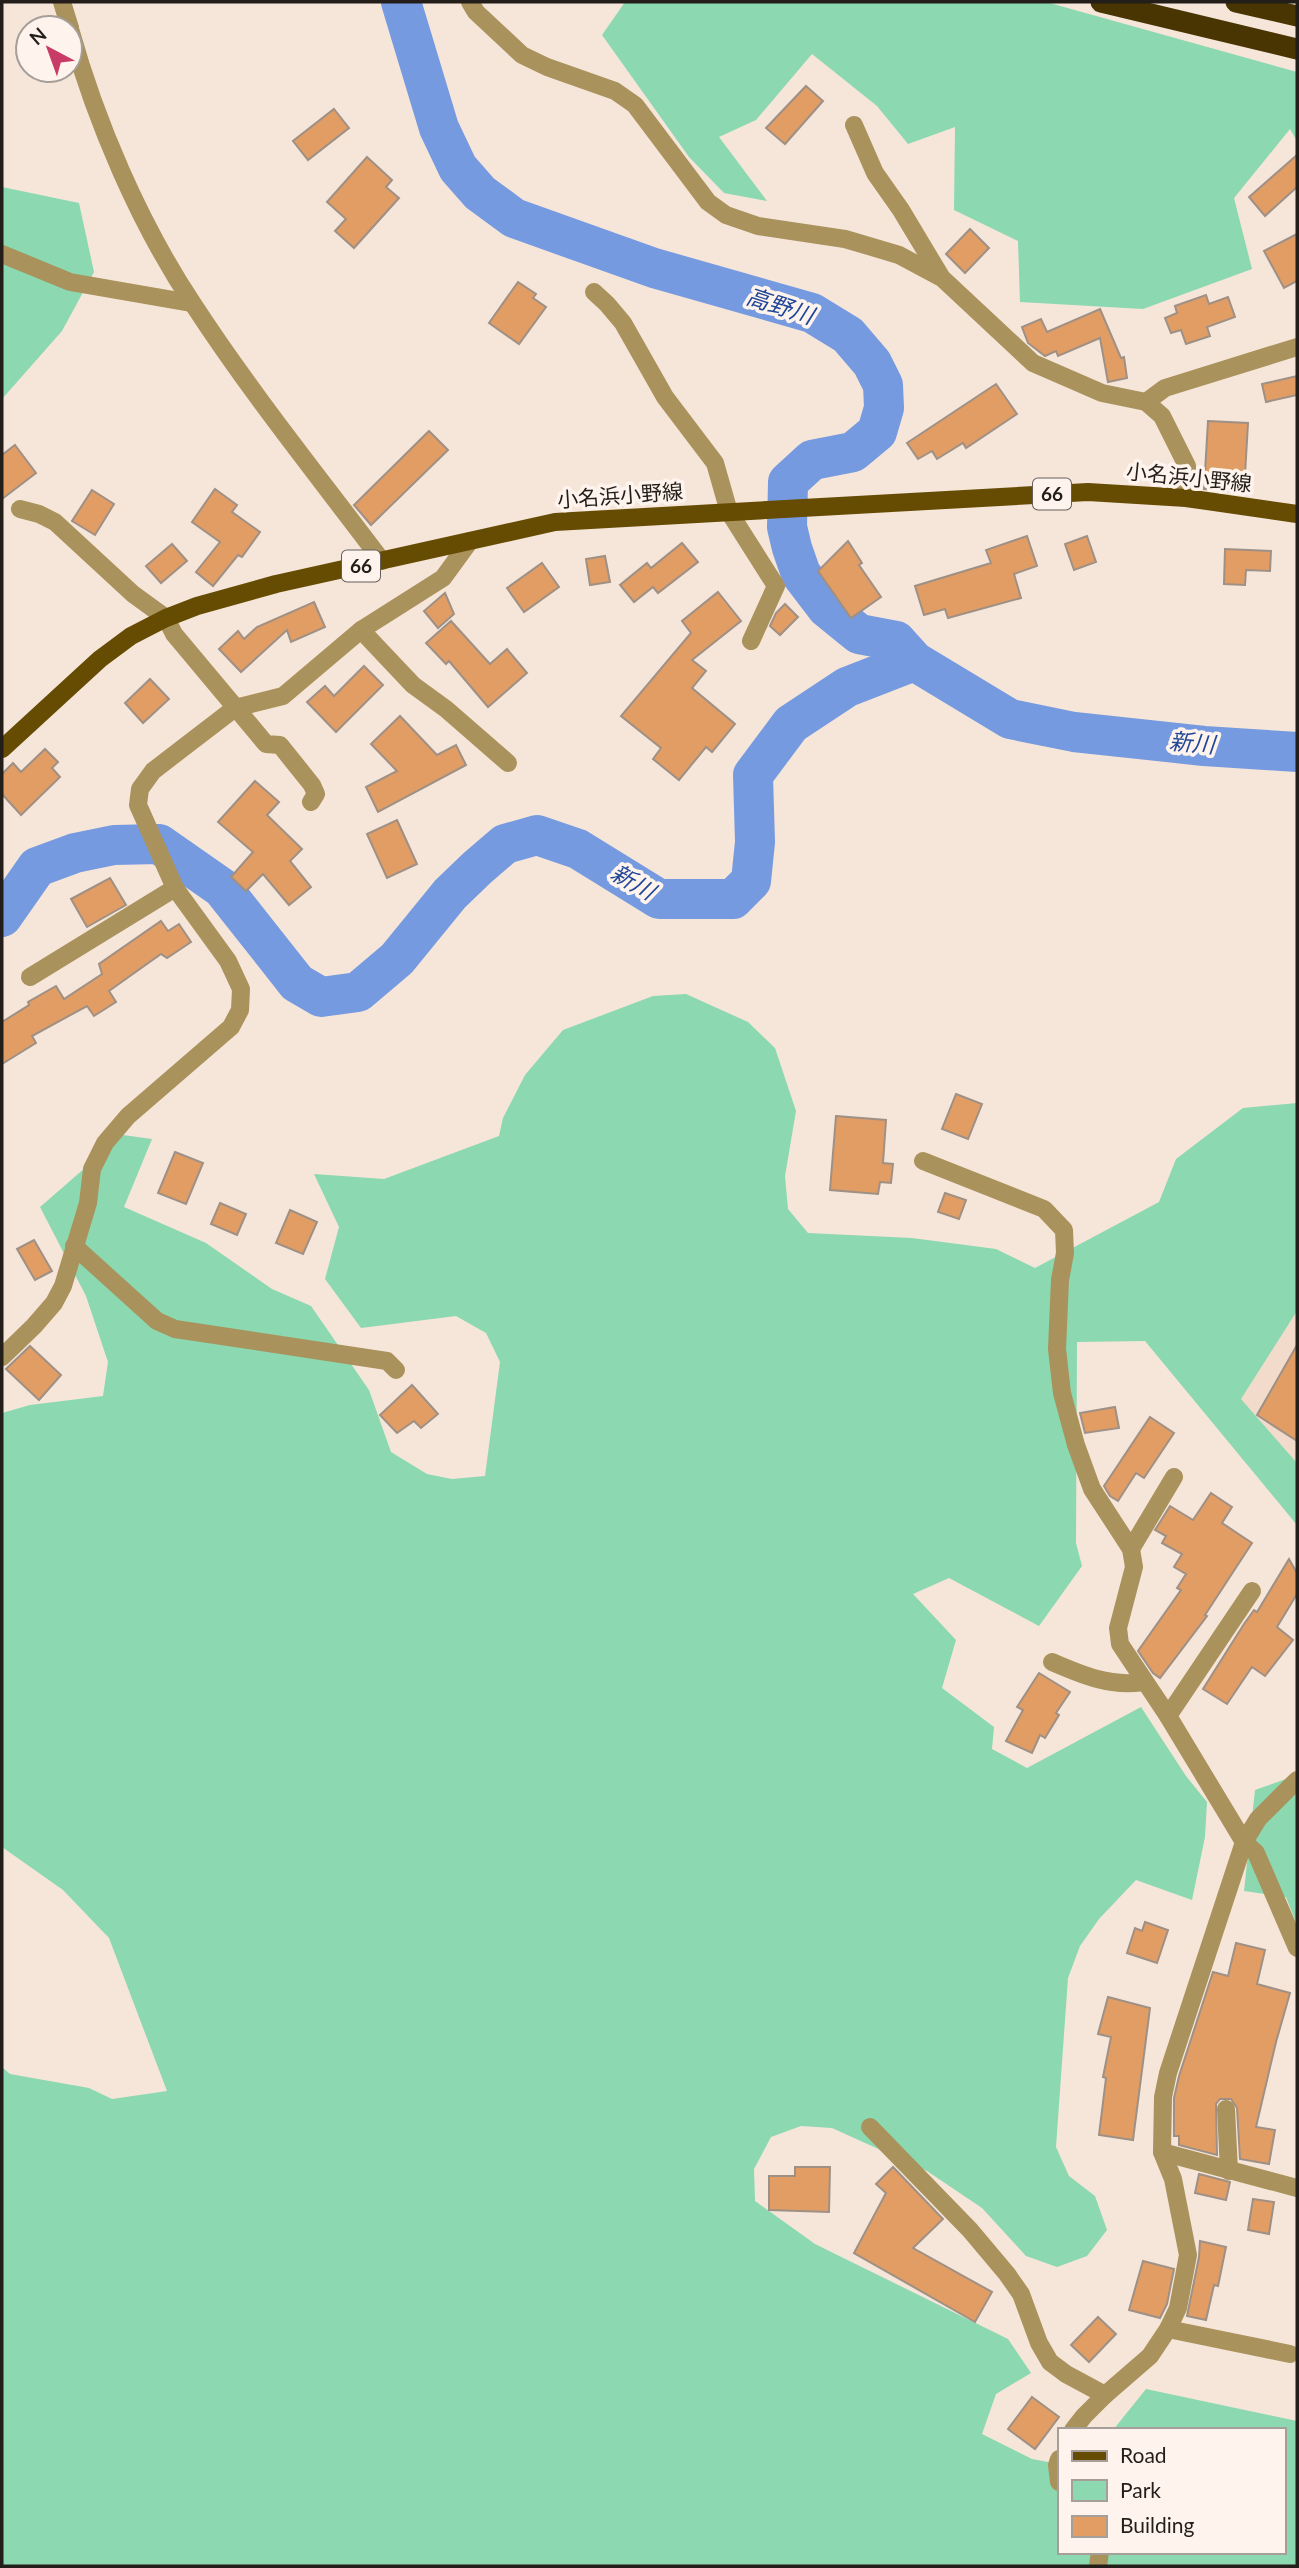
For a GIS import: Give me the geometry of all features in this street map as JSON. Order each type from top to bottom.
[{"type":"highway","points":[[1101,2],[1297,49]]},
{"type":"highway","points":[[1236,2],[1297,16]]},
{"type":"main road","name":"小名浜小野線","points":[[5,740],[100,659],[131,636],[166,618],[197,606],[276,584],[555,522],[1088,492],[1186,498],[1297,514]]},
{"type":"street","points":[[470,2],[476,12],[522,55],[547,67],[615,91],[635,105],[708,202],[726,215],[758,226],[845,239],[899,255],[942,278],[1034,363],[1102,393],[1146,402],[1162,416],[1187,466],[1186,498]]},
{"type":"street","points":[[84,75],[128,185],[191,303],[382,561]]},
{"type":"street","points":[[854,125],[875,173],[942,278]]},
{"type":"street","points":[[2,254],[70,282],[191,303]]},
{"type":"street","points":[[594,292],[623,323],[665,397],[715,463],[729,512],[776,586],[751,641]]},
{"type":"street","points":[[1146,402],[1165,388],[1297,347]]},
{"type":"street","points":[[20,509],[55,522],[133,594],[166,618],[174,634],[266,744],[280,745],[312,785],[316,794],[312,802]]},
{"type":"street","points":[[2,1357],[54,1303],[63,1286],[88,1203],[92,1169],[105,1143],[128,1116],[231,1027],[240,1010],[241,989],[228,961],[172,881],[138,805],[140,789],[153,771],[235,708],[283,696],[361,630],[443,578],[470,541]]},
{"type":"street","points":[[361,630],[413,685],[446,709],[508,763]]},
{"type":"street","points":[[30,977],[172,881]]},
{"type":"street","points":[[923,1161],[1044,1209],[1064,1230],[1065,1253],[1060,1280],[1058,1349],[1062,1393],[1092,1489],[1131,1549],[1133,1567],[1118,1628],[1120,1644],[1168,1716],[1244,1842],[1256,1853],[1297,1948]]},
{"type":"street","points":[[74,1246],[157,1321],[175,1329],[387,1361],[396,1370]]},
{"type":"street","points":[[1131,1549],[1174,1477]]},
{"type":"street","points":[[1168,1716],[1252,1591]]},
{"type":"street","points":[[1052,1662],[1108,1683],[1143,1682]]},
{"type":"street","points":[[1075,2428],[1105,2395],[1150,2356],[1178,2308],[1188,2255],[1172,2179],[1162,2152],[1163,2097],[1168,2073],[1244,1842],[1258,1819],[1297,1780]]},
{"type":"street","points":[[1226,2109],[1229,2171]]},
{"type":"street","points":[[870,2127],[970,2230],[1007,2274],[1021,2294],[1039,2343],[1050,2362],[1105,2395]]},
{"type":"street","points":[[1162,2152],[1297,2188]]},
{"type":"street","points":[[1168,2329],[1290,2354]]},
{"type":"shaded area","points":[[1297,1311],[1297,1463],[1241,1399]]},
{"type":"green space","points":[[625,2],[1046,2],[1297,72],[1297,141],[1290,129],[1234,198],[1252,269],[1143,309],[1020,302],[1018,241],[954,210],[955,127],[908,144],[877,106],[812,54],[756,120],[719,137],[767,201],[724,193],[689,157],[602,35]]},
{"type":"green space","points":[[2,187],[79,203],[94,272],[62,331],[2,399]]},
{"type":"green space","points":[[686,994],[748,1022],[775,1048],[796,1111],[785,1176],[788,1209],[808,1233],[912,1238],[996,1249],[1035,1268],[1159,1202],[1176,1159],[1243,1108],[1297,1103],[1297,1311],[1241,1399],[1297,1463],[1297,1525],[1145,1341],[1077,1342],[1076,1543],[1082,1566],[1039,1626],[949,1578],[913,1594],[956,1640],[942,1688],[994,1727],[992,1749],[1027,1768],[1141,1707],[1186,1776],[1207,1802],[1205,1837],[1192,1900],[1136,1880],[1099,1919],[1080,1946],[1068,1978],[1056,2147],[1069,2176],[1095,2196],[1107,2230],[1087,2256],[1057,2267],[1026,2256],[982,2208],[927,2171],[832,2128],[801,2126],[771,2137],[754,2169],[755,2201],[815,2244],[1008,2339],[1031,2373],[996,2394],[982,2434],[1032,2459],[1058,2464],[1058,2554],[1285,2554],[1285,2428],[1115,2428],[1146,2389],[1297,2421],[1297,2566],[2,2566],[2,2067],[10,2074],[89,2088],[112,2099],[167,2091],[109,1938],[63,1890],[2,1847],[2,1413],[30,1405],[103,1396],[108,1362],[86,1296],[40,1207],[123,1135],[152,1139],[124,1207],[206,1243],[272,1289],[311,1306],[369,1390],[391,1452],[427,1474],[452,1479],[485,1476],[500,1362],[486,1333],[456,1316],[361,1328],[325,1279],[339,1227],[314,1174],[384,1179],[499,1136],[503,1118],[525,1075],[563,1030],[653,996]]},
{"type":"green space","points":[[1297,1775],[1297,1925],[1286,1897],[1244,1891],[1255,1790]]},
{"type":"building","points":[[806,86],[823,101],[785,144],[766,128]]},
{"type":"building","points":[[334,109],[349,128],[308,160],[293,141]]},
{"type":"building","points":[[1297,155],[1297,187],[1265,216],[1249,197]]},
{"type":"building","points":[[367,157],[392,180],[386,187],[399,198],[354,248],[335,231],[346,219],[327,202]]},
{"type":"building","points":[[970,229],[989,248],[965,273],[946,254]]},
{"type":"building","points":[[1297,234],[1297,281],[1284,288],[1264,251]]},
{"type":"building","points":[[518,282],[536,294],[533,298],[546,307],[519,344],[489,323]]},
{"type":"building","points":[[1206,295],[1209,304],[1228,297],[1235,317],[1207,327],[1210,336],[1186,344],[1181,330],[1171,333],[1165,318],[1177,313],[1175,306]]},
{"type":"building","points":[[1100,309],[1121,358],[1124,357],[1127,378],[1108,382],[1100,338],[1058,356],[1056,351],[1045,356],[1028,343],[1022,327],[1041,319],[1047,332]]},
{"type":"building","points":[[1297,376],[1297,395],[1266,402],[1262,384]]},
{"type":"building","points":[[996,384],[1017,414],[966,448],[963,443],[937,459],[932,451],[918,459],[907,443]]},
{"type":"building","points":[[1208,421],[1248,423],[1244,492],[1204,489]]},
{"type":"building","points":[[429,431],[448,450],[371,525],[354,505]]},
{"type":"building","points":[[15,445],[36,473],[2,499],[2,455]]},
{"type":"building","points":[[215,489],[237,505],[232,512],[260,532],[242,557],[238,555],[213,586],[196,572],[220,542],[192,522]]},
{"type":"building","points":[[92,490],[114,504],[95,535],[72,521]]},
{"type":"building","points":[[1027,536],[1037,566],[1014,574],[1021,598],[948,618],[945,609],[924,615],[915,586],[991,563],[986,550]]},
{"type":"building","points":[[1087,536],[1096,562],[1074,570],[1065,544]]},
{"type":"building","points":[[848,541],[862,563],[859,565],[881,597],[851,618],[818,571]]},
{"type":"building","points":[[682,543],[698,562],[658,593],[653,587],[634,602],[620,585],[647,563],[651,568]]},
{"type":"building","points":[[172,544],[187,561],[161,583],[146,566]]},
{"type":"building","points":[[1225,549],[1271,551],[1270,571],[1246,570],[1245,585],[1224,584]]},
{"type":"building","points":[[605,556],[610,582],[590,585],[586,559]]},
{"type":"building","points":[[542,563],[559,587],[524,612],[507,588]]},
{"type":"building","points":[[718,592],[741,621],[692,660],[706,671],[692,688],[735,724],[712,752],[706,747],[679,780],[653,759],[661,748],[621,716],[691,633],[682,621]]},
{"type":"building","points":[[445,593],[454,614],[438,628],[424,611]]},
{"type":"building","points":[[314,602],[325,627],[291,642],[287,630],[241,672],[219,649],[238,631],[244,639],[257,627]]},
{"type":"building","points":[[785,604],[798,617],[780,635],[770,626],[776,613]]},
{"type":"building","points":[[451,621],[490,664],[507,649],[527,673],[488,707],[449,661],[446,664],[426,643]]},
{"type":"building","points":[[364,666],[383,685],[336,732],[307,702],[325,686],[334,696]]},
{"type":"building","points":[[150,679],[169,699],[143,723],[125,703]]},
{"type":"building","points":[[400,716],[437,755],[456,745],[466,765],[378,812],[366,787],[397,771],[371,744]]},
{"type":"building","points":[[45,749],[58,762],[52,768],[60,777],[21,815],[2,794],[2,774],[13,763],[21,772]]},
{"type":"building","points":[[255,781],[279,802],[267,815],[302,849],[290,861],[311,887],[289,905],[263,874],[246,891],[231,877],[253,852],[218,822]]},
{"type":"building","points":[[397,820],[417,864],[387,878],[367,834]]},
{"type":"building","points":[[110,878],[126,905],[87,927],[71,899]]},
{"type":"building","points":[[161,921],[168,931],[179,924],[191,942],[167,958],[161,954],[109,991],[116,1002],[94,1016],[87,1006],[32,1036],[36,1043],[2,1064],[2,1022],[29,1005],[28,1002],[56,986],[64,999],[102,974],[99,964]]},
{"type":"building","points":[[956,1094],[982,1104],[968,1139],[942,1129]]},
{"type":"building","points":[[836,1116],[886,1120],[883,1163],[893,1164],[891,1183],[880,1182],[878,1194],[830,1190]]},
{"type":"building","points":[[175,1152],[203,1163],[186,1204],[158,1193]]},
{"type":"building","points":[[945,1193],[966,1200],[959,1219],[938,1212]]},
{"type":"building","points":[[220,1203],[246,1214],[237,1235],[211,1224]]},
{"type":"building","points":[[290,1210],[317,1222],[303,1254],[276,1243]]},
{"type":"building","points":[[34,1240],[52,1271],[35,1280],[17,1249]]},
{"type":"building","points":[[1297,1345],[1297,1441],[1257,1415]]},
{"type":"building","points":[[30,1346],[61,1375],[39,1400],[6,1369]]},
{"type":"building","points":[[412,1385],[438,1414],[421,1428],[414,1421],[397,1433],[380,1415]]},
{"type":"building","points":[[1115,1407],[1119,1428],[1085,1433],[1080,1413]]},
{"type":"building","points":[[1150,1417],[1174,1433],[1144,1478],[1136,1473],[1118,1501],[1110,1496],[1104,1486]]},
{"type":"building","points":[[1211,1493],[1232,1507],[1222,1523],[1252,1543],[1205,1615],[1207,1616],[1160,1678],[1153,1673],[1138,1651],[1181,1590],[1177,1588],[1186,1574],[1174,1567],[1182,1554],[1162,1543],[1166,1536],[1155,1530],[1170,1506],[1193,1520]]},
{"type":"building","points":[[1289,1559],[1297,1573],[1297,1594],[1277,1627],[1293,1640],[1265,1676],[1252,1667],[1227,1704],[1203,1689],[1244,1624],[1254,1610],[1257,1612]]},
{"type":"building","points":[[1039,1673],[1070,1692],[1056,1713],[1059,1715],[1045,1738],[1040,1735],[1032,1753],[1006,1741],[1023,1710],[1017,1707]]},
{"type":"building","points":[[1145,1922],[1168,1930],[1157,1963],[1127,1953],[1135,1928],[1142,1931]]},
{"type":"building","points":[[1236,1943],[1265,1950],[1257,1984],[1290,1993],[1256,2127],[1275,2130],[1269,2164],[1240,2159],[1237,2108],[1231,2099],[1220,2099],[1216,2104],[1217,2155],[1179,2145],[1179,2136],[1174,2136],[1174,2098],[1179,2076],[1213,1972],[1228,1976]]},
{"type":"building","points":[[1108,1997],[1150,2008],[1133,2140],[1099,2135],[1106,2078],[1103,2077],[1111,2037],[1098,2034]]},
{"type":"building","points":[[795,2167],[830,2167],[829,2212],[769,2210],[769,2176],[795,2176]]},
{"type":"building","points":[[893,2167],[943,2219],[913,2248],[992,2292],[975,2322],[854,2253],[886,2193],[876,2184]]},
{"type":"building","points":[[1199,2174],[1230,2182],[1226,2200],[1195,2193]]},
{"type":"building","points":[[1253,2199],[1274,2202],[1269,2234],[1248,2230]]},
{"type":"building","points":[[1200,2241],[1226,2247],[1218,2286],[1214,2285],[1206,2320],[1187,2316]]},
{"type":"building","points":[[1143,2261],[1174,2269],[1167,2304],[1160,2318],[1129,2310]]},
{"type":"building","points":[[1098,2317],[1116,2334],[1089,2362],[1071,2345]]},
{"type":"building","points":[[1032,2397],[1059,2417],[1035,2449],[1008,2429]]},
{"type":"waterway","name":"高野川","points":[[401,2],[439,128],[458,168],[480,193],[514,218],[654,268],[812,313],[848,335],[872,363],[883,385],[884,408],[877,432],[853,452],[812,460],[788,482],[787,527],[792,548],[801,574],[827,608],[859,634],[896,641],[914,661],[1010,719],[1074,732],[1204,746],[1297,752]]},
{"type":"waterway","name":"新川","points":[[2,917],[37,867],[75,853],[114,845],[159,844],[222,888],[297,983],[321,997],[358,992],[397,959],[450,894],[477,868],[505,844],[537,835],[578,849],[659,899],[733,899],[751,881],[755,842],[753,775],[791,724],[847,687],[914,661]]}]
